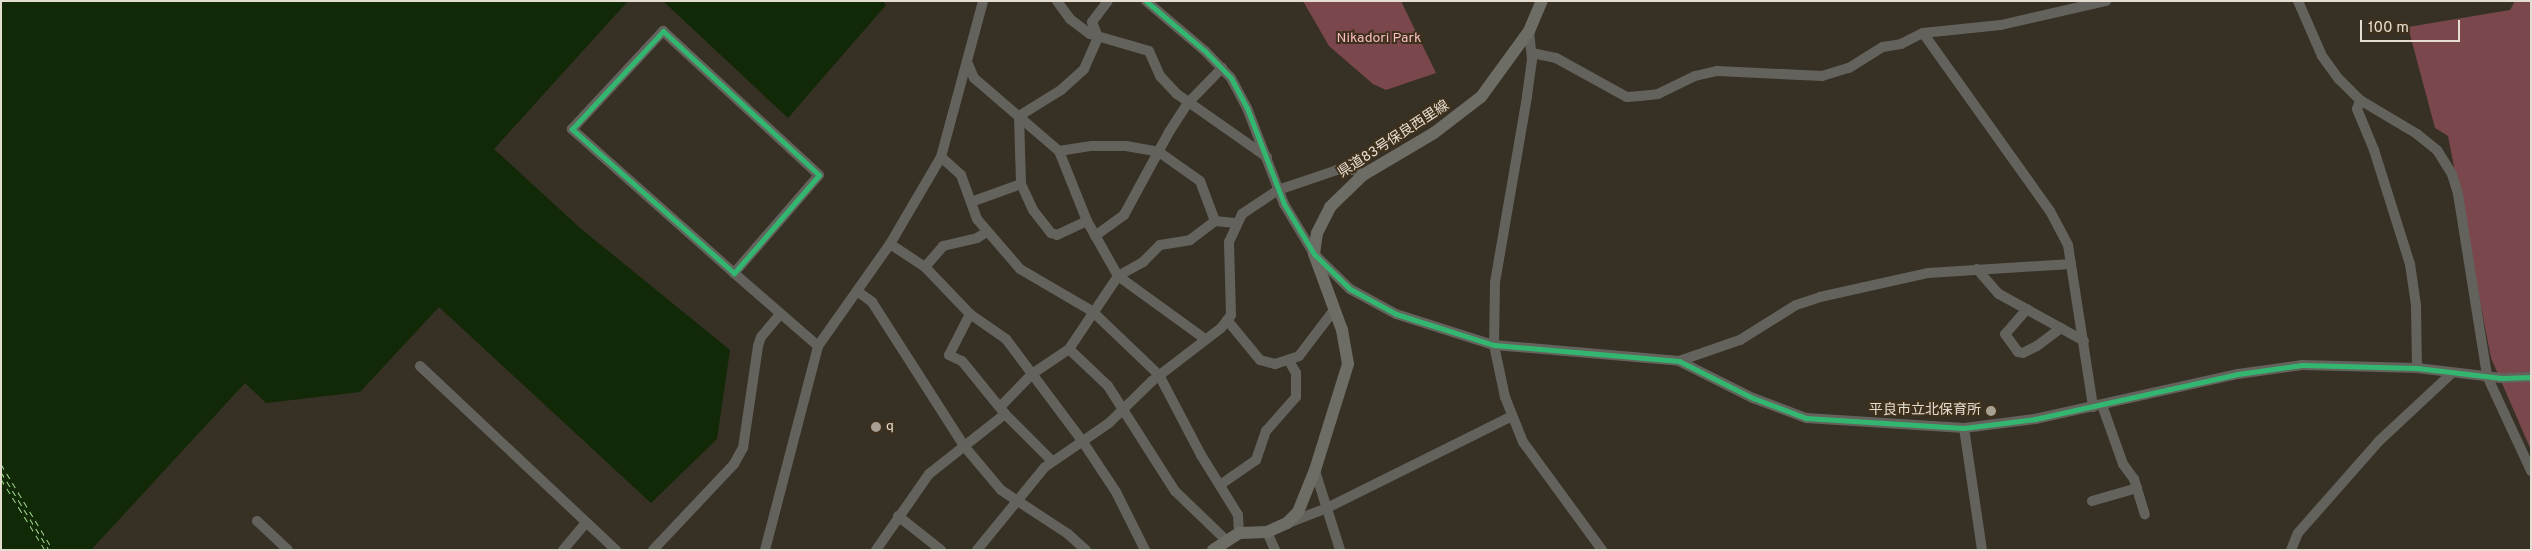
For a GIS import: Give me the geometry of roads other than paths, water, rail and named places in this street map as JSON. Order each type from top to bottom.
[{"type":"main road","name":"県道83号保良西里線","points":[[1314,254],[1317,233],[1330,207],[1363,174],[1465,110],[1493,83],[1530,31],[1542,1]]},
{"type":"main road","points":[[1213,550],[1239,533],[1267,532],[1287,523],[1298,512],[1314,470],[1348,364],[1342,330],[1314,254]]},
{"type":"street","points":[[765,550],[818,346],[890,244],[940,157],[968,64],[984,1]]},
{"type":"street","points":[[1057,1],[1082,29],[1098,37],[1149,51],[1165,83],[1188,103],[1225,125],[1245,144],[1267,157]]},
{"type":"street","points":[[1019,116],[1061,90],[1084,69],[1098,37],[1092,22],[1108,1]]},
{"type":"street","points":[[1146,1],[1222,68],[1246,108],[1267,157],[1278,190],[1297,229],[1314,254],[1350,289],[1396,314],[1494,345],[1679,361],[1753,398],[1806,418],[1964,428],[2035,419],[2238,374],[2302,365],[2417,368],[2487,376],[2531,377]]},
{"type":"street","points":[[1532,53],[1556,58],[1627,97],[1640,96],[1658,94],[1695,76],[1717,71],[1810,76],[1839,72],[1883,47],[1900,44],[1923,33],[2001,25],[2106,1]]},
{"type":"street","points":[[2298,1],[2322,56],[2339,79],[2360,100],[2417,134],[2437,150],[2452,174],[2458,194],[2487,376],[2531,471]]},
{"type":"street","points":[[734,273],[819,175],[663,31],[572,129],[780,314],[818,346]]},
{"type":"street","points":[[1530,31],[1532,53],[1509,212],[1495,283],[1494,345],[1512,416],[1532,455],[1602,550]]},
{"type":"street","points":[[1923,33],[2050,211],[2068,245],[2084,341],[2098,406],[2123,464],[2137,488],[2145,514]]},
{"type":"street","points":[[968,64],[974,78],[1059,151],[1087,221],[1118,276],[1205,339]]},
{"type":"street","points":[[1095,236],[1124,215],[1188,103],[1222,68]]},
{"type":"street","points":[[2360,100],[2357,109],[2374,150],[2410,264],[2416,305],[2417,368]]},
{"type":"street","points":[[1019,116],[1021,184],[1029,204],[1051,233],[1057,235],[1087,221]]},
{"type":"street","points":[[1059,151],[1092,146],[1126,146],[1159,152],[1200,181],[1215,221]]},
{"type":"street","points":[[940,157],[961,175],[977,218],[1020,269],[1092,311],[1159,375],[1200,455],[1238,515],[1239,533]]},
{"type":"street","points":[[977,550],[1016,501],[1052,461],[1084,442],[1125,409],[1159,375],[1205,339],[1231,315],[1228,242],[1235,222],[1253,204],[1278,190],[1337,170],[1354,170],[1363,174]]},
{"type":"street","points":[[971,202],[1021,184]]},
{"type":"street","points":[[879,548],[898,516],[929,474],[964,446],[1003,410],[1032,374],[1069,349],[1080,336],[1092,311],[1118,276],[1143,262],[1160,245],[1190,240],[1215,221],[1235,222]]},
{"type":"street","points":[[925,267],[943,246],[978,238],[987,232]]},
{"type":"street","points":[[890,244],[925,267],[970,314],[1006,339],[1084,442],[1116,492],[1145,550]]},
{"type":"street","points":[[1679,361],[1740,340],[1796,305],[1820,297],[1928,273],[2071,264]]},
{"type":"street","points":[[1977,269],[1994,290],[2084,341]]},
{"type":"street","points":[[856,291],[872,302],[964,446],[1001,490],[1068,534],[1086,550]]},
{"type":"street","points":[[2027,309],[2005,334],[2018,352],[2032,349],[2061,328]]},
{"type":"street","points":[[1227,320],[1263,362],[1289,361],[1303,352],[1334,310]]},
{"type":"street","points":[[653,550],[734,464],[743,448],[758,346],[761,336],[780,314]]},
{"type":"street","points":[[970,314],[949,355],[962,361],[1003,410],[1052,461]]},
{"type":"street","points":[[1069,349],[1108,386],[1125,409],[1175,491],[1226,540]]},
{"type":"street","points":[[1220,485],[1256,460],[1266,430],[1296,397],[1296,373],[1289,361]]},
{"type":"street","points":[[420,366],[616,550]]},
{"type":"street","points":[[2291,550],[2298,532],[2379,441],[2452,373]]},
{"type":"street","points":[[1287,523],[1325,509],[1512,416]]},
{"type":"street","points":[[1964,428],[1982,550]]},
{"type":"street","points":[[1314,470],[1325,509],[1340,550]]},
{"type":"street","points":[[2092,501],[2137,488]]},
{"type":"street","points":[[898,516],[940,550]]},
{"type":"street","points":[[257,521],[288,550]]},
{"type":"street","points":[[563,550],[586,522]]},
{"type":"street","points":[[1267,532],[1275,550]]},
{"type":"place","name":"平良市立北保育所","points":[[1991,411]]},
{"type":"place","name":"q","points":[[876,427]]},
{"type":"park label","name":"Nikadori Park","points":[[1379,39]]}]
